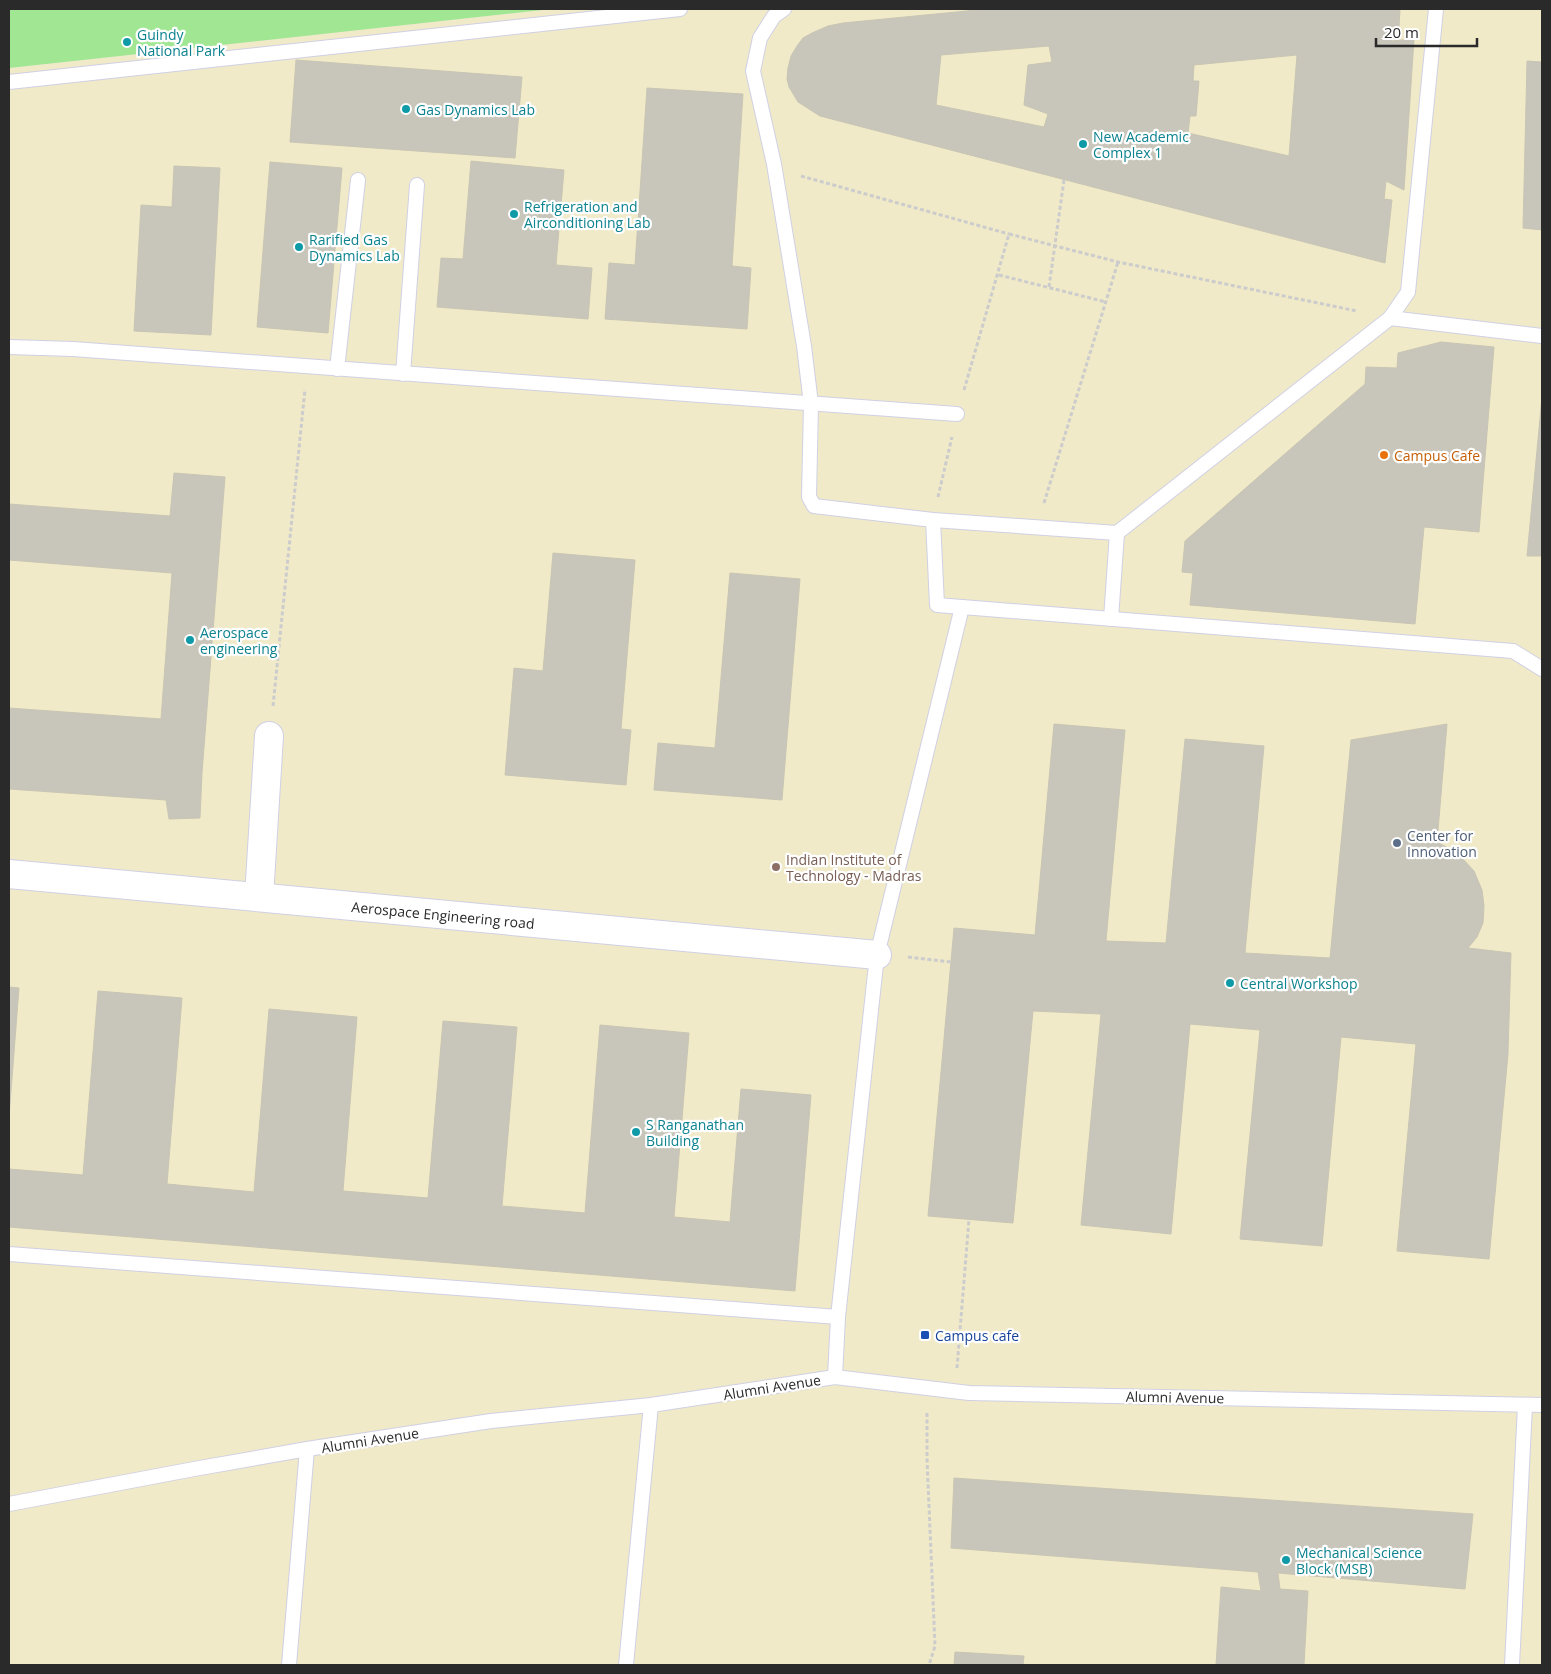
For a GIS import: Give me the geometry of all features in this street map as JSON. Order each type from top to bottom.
[{"type":"street","points":[[259,897],[269,736]]},
{"type":"street","name":"Aerospace Engineering road","points":[[9,874],[877,954]]},
{"type":"lane","points":[[9,82],[680,9]]},
{"type":"lane","points":[[784,9],[774,16],[760,38],[753,71],[774,164],[804,346],[811,404],[809,496],[814,506],[933,520],[1117,533],[1390,318],[1408,292],[1436,9]]},
{"type":"lane","points":[[337,369],[358,180]]},
{"type":"lane","points":[[403,374],[417,185]]},
{"type":"lane","points":[[1390,318],[1542,336]]},
{"type":"lane","points":[[9,347],[73,349],[957,414]]},
{"type":"lane","points":[[933,520],[937,605],[1513,651],[1542,669]]},
{"type":"lane","points":[[1111,619],[1117,533]]},
{"type":"lane","points":[[836,1377],[838,1316],[877,954],[962,607]]},
{"type":"lane","points":[[9,1254],[838,1316]]},
{"type":"lane","name":"Alumni Avenue","points":[[9,1504],[307,1449],[491,1421],[651,1405],[836,1377],[956,1391],[1542,1406]]},
{"type":"lane","points":[[626,1665],[651,1405]]},
{"type":"lane","points":[[1512,1665],[1525,1406]]},
{"type":"lane","points":[[288,1665],[307,1449]]},
{"type":"path","points":[[798,175],[1118,262],[1390,318]]},
{"type":"path","points":[[1049,287],[1064,180]]},
{"type":"path","points":[[933,520],[957,414],[1010,234]]},
{"type":"path","points":[[1036,528],[1118,262]]},
{"type":"path","points":[[999,275],[1106,302]]},
{"type":"path","points":[[269,736],[307,367]]},
{"type":"path","points":[[877,954],[951,962]]},
{"type":"path","points":[[956,1391],[969,1219]]},
{"type":"path","points":[[927,1388],[927,1459],[935,1646],[929,1665]]},
{"type":"shaded area","name":"Indian Institute of Technology - Madras","points":[[552,9],[1542,9],[1542,1665],[9,1665],[9,68]]},
{"type":"green space","name":"Guindy National Park","points":[[9,9],[552,9],[9,68]]},
{"type":"building","name":"New Academic Complex 1","points":[[987,9],[1400,9],[1399,27],[1392,26],[1391,41],[1414,39],[1404,190],[1386,181],[1384,199],[1392,200],[1385,263],[820,116],[798,102],[789,87],[787,79],[788,68],[791,56],[803,38],[828,26]],"holes":[[[1049,46],[1052,62],[1028,65],[1024,105],[1048,114],[1044,127],[936,105],[941,55]],[[1297,55],[1289,156],[1188,133],[1190,116],[1196,116],[1199,81],[1193,81],[1194,65]]]},
{"type":"building","name":"Gas Dynamics Lab","points":[[296,60],[522,77],[515,158],[290,142]]},
{"type":"building","points":[[1527,61],[1542,62],[1542,230],[1523,228]]},
{"type":"building","points":[[647,88],[743,94],[732,266],[751,268],[747,329],[605,319],[609,263],[635,265]]},
{"type":"building","name":"Refrigeration and Airconditioning Lab","points":[[471,161],[564,170],[556,265],[592,268],[588,319],[437,307],[441,258],[463,259]]},
{"type":"building","name":"Rarified Gas Dynamics Lab","points":[[270,162],[342,168],[328,333],[257,327]]},
{"type":"building","points":[[174,166],[220,168],[211,335],[134,331],[141,205],[172,207]]},
{"type":"building","name":"Campus Cafe","points":[[1441,342],[1494,347],[1479,532],[1424,527],[1415,624],[1190,605],[1193,573],[1182,572],[1185,541],[1365,384],[1366,367],[1397,368],[1398,353]]},
{"type":"building","points":[[1542,397],[1542,556],[1527,556]]},
{"type":"building","name":"Aerospace engineering","points":[[174,473],[225,477],[200,818],[169,819],[166,800],[9,789],[9,708],[161,719],[172,573],[9,560],[9,504],[170,516]]},
{"type":"building","points":[[553,553],[635,560],[621,729],[631,730],[626,785],[505,775],[514,668],[543,671]]},
{"type":"building","points":[[730,573],[800,579],[782,800],[654,790],[658,743],[715,748]]},
{"type":"building","name":"Central Workshop","points":[[1054,724],[1125,730],[1106,941],[1166,943],[1185,739],[1264,746],[1245,953],[1330,958],[1351,740],[1447,724],[1437,842],[1462,858],[1474,871],[1482,890],[1484,906],[1483,923],[1477,937],[1468,948],[1511,953],[1508,1054],[1489,1259],[1397,1251],[1416,1044],[1341,1037],[1322,1246],[1240,1239],[1260,1030],[1190,1024],[1171,1234],[1081,1225],[1101,1014],[1033,1011],[1013,1223],[928,1216],[954,928],[1035,935]]},
{"type":"building","points":[[9,987],[19,988],[9,1117]]},
{"type":"building","name":"S Ranganathan Building","points":[[98,991],[182,998],[167,1184],[254,1192],[269,1009],[357,1017],[343,1191],[428,1198],[443,1021],[517,1027],[502,1206],[585,1213],[600,1025],[689,1033],[674,1217],[730,1222],[741,1089],[811,1095],[795,1291],[9,1227],[9,1169],[83,1175]]},
{"type":"building","name":"Mechanical Science Block (MSB)","points":[[954,1478],[1473,1514],[1465,1589],[1278,1573],[1280,1589],[1308,1591],[1304,1665],[1216,1665],[1221,1587],[1261,1591],[1258,1572],[951,1548]]},
{"type":"building","points":[[955,1652],[1024,1656],[1023,1665],[954,1665]]},
{"type":"place","name":"Guindy National Park","points":[[127,42]]},
{"type":"place","name":"Gas Dynamics Lab","points":[[406,109]]},
{"type":"place","name":"New Academic Complex 1","points":[[1083,144]]},
{"type":"place","name":"Refrigeration and Airconditioning Lab","points":[[514,214]]},
{"type":"place","name":"Rarified Gas Dynamics Lab","points":[[299,247]]},
{"type":"place","name":"Campus Cafe","points":[[1384,455]]},
{"type":"place","name":"Aerospace engineering","points":[[190,640]]},
{"type":"place","name":"Center for Innovation","points":[[1397,843]]},
{"type":"place","name":"Indian Institute of Technology - Madras","points":[[776,867]]},
{"type":"place","name":"Central Workshop","points":[[1230,983]]},
{"type":"place","name":"S Ranganathan Building","points":[[636,1132]]},
{"type":"place","name":"Campus cafe","points":[[925,1335]]},
{"type":"place","name":"Mechanical Science Block (MSB)","points":[[1286,1560]]}]
